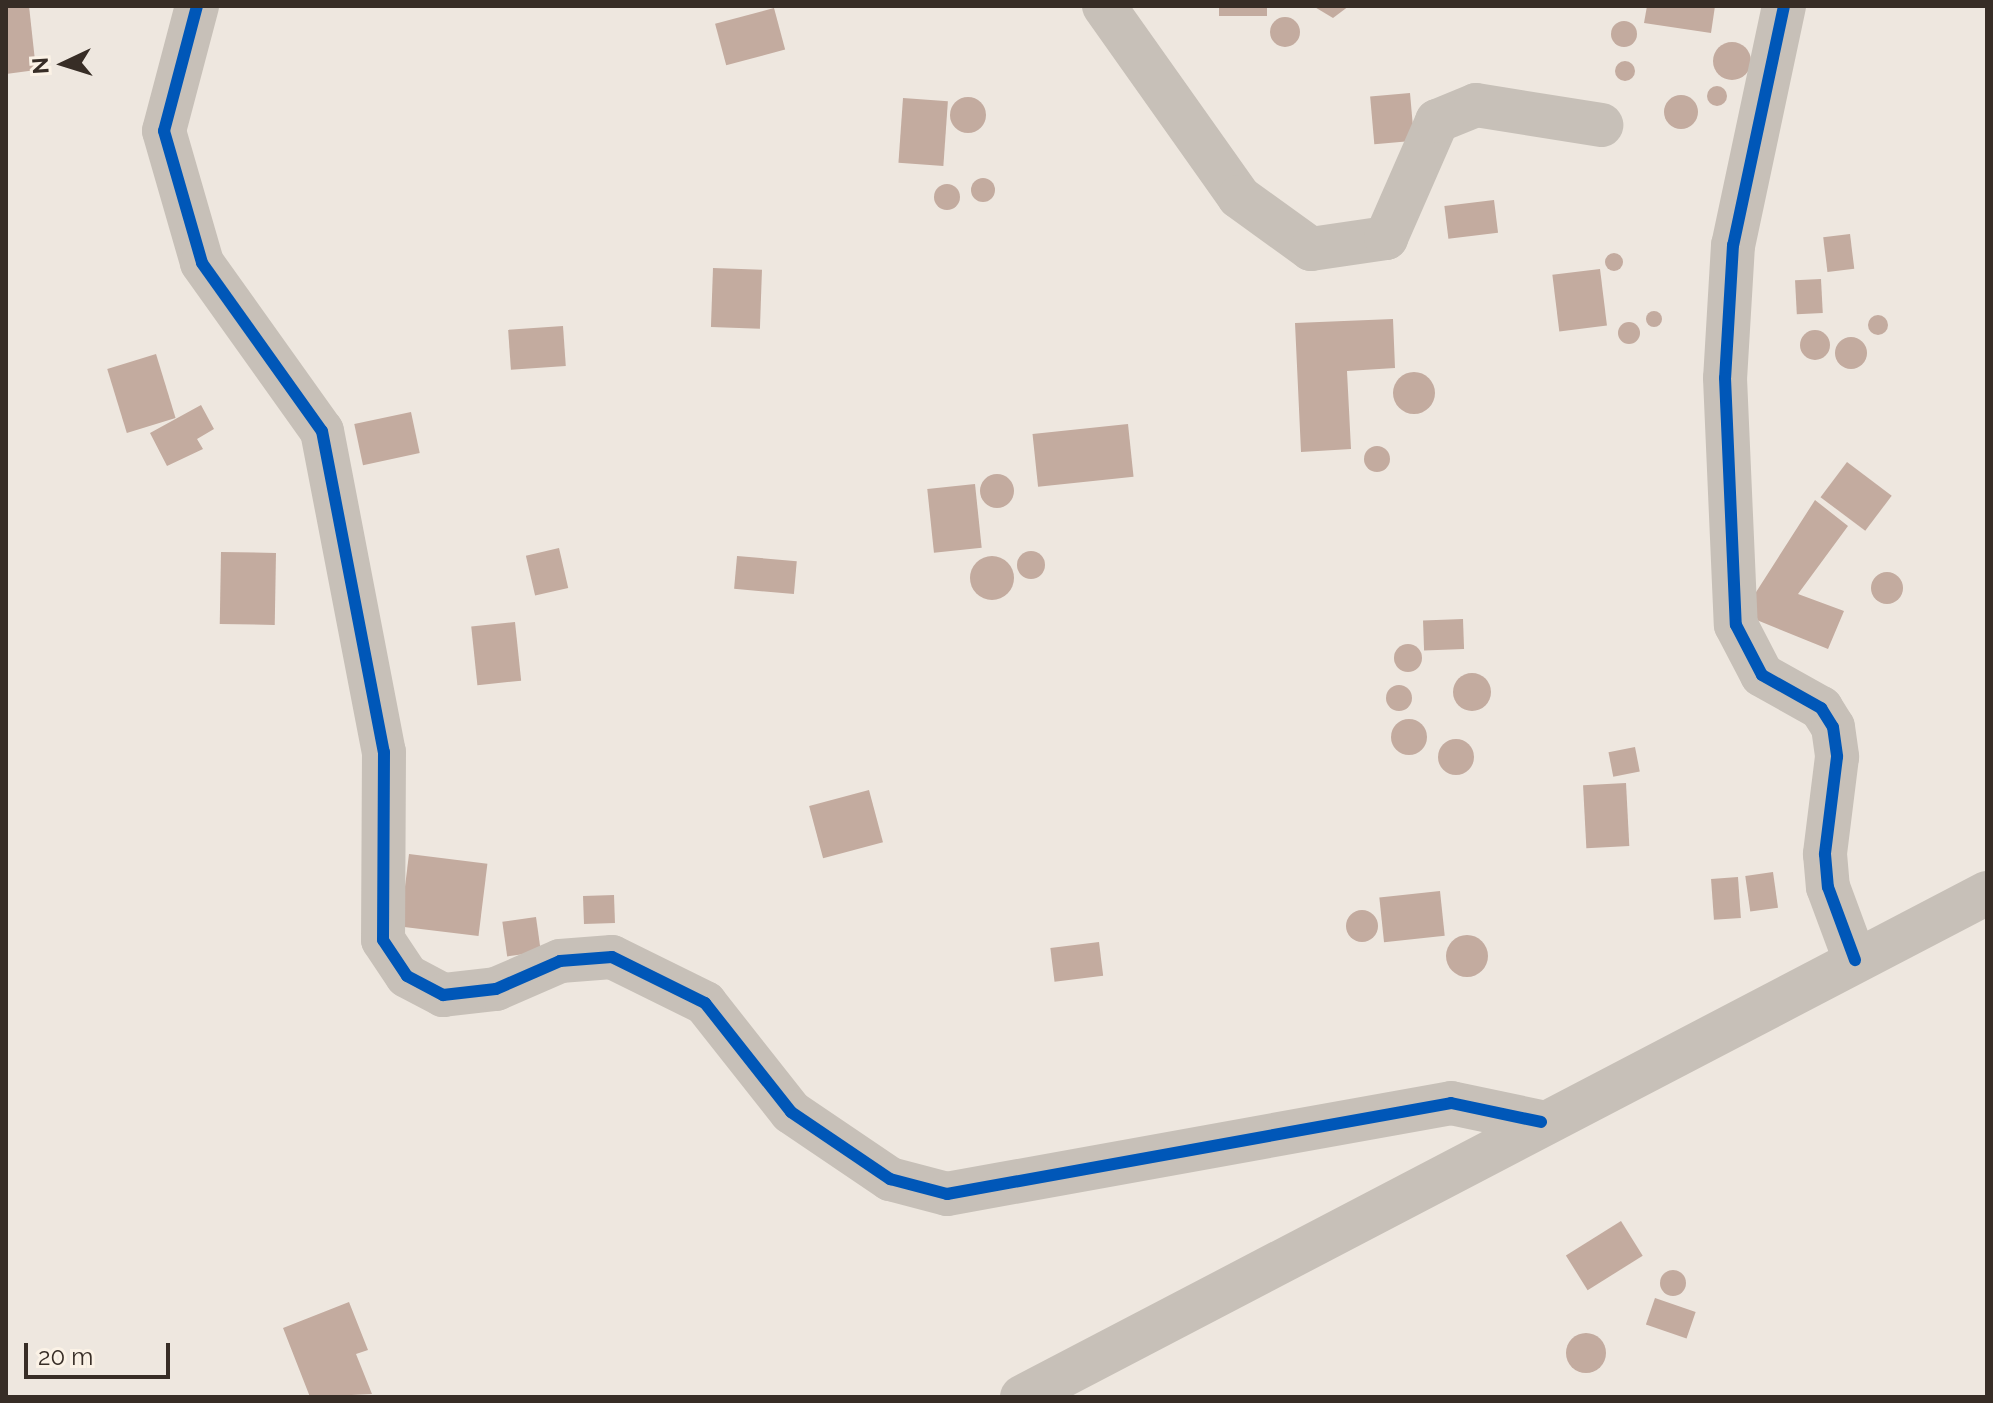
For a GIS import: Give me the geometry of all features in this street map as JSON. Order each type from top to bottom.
[{"type":"street","points":[[197,6],[164,131],[202,263],[322,431],[384,752],[383,940],[407,976],[443,995],[496,989],[560,961],[612,957],[705,1003],[791,1112],[890,1179],[947,1194],[1451,1103],[1541,1122]]},
{"type":"street","points":[[1104,6],[1239,197],[1311,249],[1386,238],[1437,121],[1476,105],[1601,125]]},
{"type":"street","points":[[1784,6],[1733,245],[1725,378],[1736,625],[1762,675],[1821,708],[1833,727],[1837,757],[1825,854],[1828,887],[1855,960]]},
{"type":"street","points":[[1022,1397],[1541,1122],[1987,893]]},
{"type":"building","points":[[6,6],[29,6],[36,70],[6,74]]},
{"type":"building","points":[[1219,6],[1267,6],[1267,16],[1219,16]]},
{"type":"building","points":[[1313,6],[1349,6],[1333,18]]},
{"type":"building","points":[[1647,6],[1715,6],[1711,33],[1644,23]]},
{"type":"building","points":[[774,8],[785,50],[726,65],[715,24]]},
{"type":"building","points":[[1285,17],[1296,21],[1300,32],[1296,43],[1285,47],[1274,43],[1270,32],[1274,21]]},
{"type":"building","points":[[1624,21],[1633,25],[1637,34],[1633,43],[1624,47],[1615,43],[1611,34],[1615,25]]},
{"type":"building","points":[[1732,42],[1746,47],[1751,61],[1746,75],[1732,80],[1718,75],[1713,61],[1718,47]]},
{"type":"building","points":[[1625,61],[1632,64],[1635,71],[1632,78],[1625,81],[1618,78],[1615,71],[1618,64]]},
{"type":"building","points":[[1717,86],[1724,89],[1727,96],[1724,103],[1717,106],[1710,103],[1707,96],[1710,89]]},
{"type":"building","points":[[1410,93],[1414,141],[1374,144],[1370,96]]},
{"type":"building","points":[[1681,95],[1693,100],[1698,112],[1693,124],[1681,129],[1669,124],[1664,112],[1669,100]]},
{"type":"building","points":[[968,97],[981,102],[986,115],[981,128],[968,133],[955,128],[950,115],[955,102]]},
{"type":"building","points":[[903,98],[948,101],[943,166],[898,163]]},
{"type":"building","points":[[978,178],[988,178],[995,185],[995,195],[988,202],[978,202],[971,195],[971,185]]},
{"type":"building","points":[[947,184],[956,188],[960,197],[956,206],[947,210],[938,206],[934,197],[938,188]]},
{"type":"building","points":[[1494,200],[1498,233],[1448,239],[1444,206]]},
{"type":"building","points":[[1850,234],[1854,269],[1827,272],[1823,237]]},
{"type":"building","points":[[1610,253],[1618,253],[1623,262],[1621,269],[1610,271],[1605,266],[1605,258]]},
{"type":"building","points":[[713,268],[762,270],[760,329],[711,327]]},
{"type":"building","points":[[1600,269],[1607,326],[1559,331],[1552,275]]},
{"type":"building","points":[[1821,279],[1823,313],[1797,314],[1795,280]]},
{"type":"building","points":[[1651,311],[1657,311],[1662,319],[1660,325],[1651,327],[1646,322],[1646,316]]},
{"type":"building","points":[[1878,315],[1885,318],[1888,325],[1885,332],[1878,335],[1871,332],[1868,325],[1871,318]]},
{"type":"building","points":[[1393,319],[1395,368],[1347,371],[1351,449],[1301,452],[1295,323]]},
{"type":"building","points":[[1629,322],[1640,333],[1629,344],[1618,333]]},
{"type":"building","points":[[563,326],[566,366],[511,370],[508,330]]},
{"type":"building","points":[[1815,330],[1826,334],[1830,345],[1826,356],[1815,360],[1804,356],[1800,345],[1804,334]]},
{"type":"building","points":[[1851,337],[1862,342],[1867,353],[1862,364],[1851,369],[1840,364],[1835,353],[1840,342]]},
{"type":"building","points":[[156,354],[176,418],[127,433],[107,369]]},
{"type":"building","points":[[1414,372],[1429,378],[1435,393],[1429,408],[1414,414],[1399,408],[1393,393],[1399,378]]},
{"type":"building","points":[[201,405],[214,429],[197,439],[203,449],[167,466],[150,433]]},
{"type":"building","points":[[411,412],[420,453],[363,465],[354,424]]},
{"type":"building","points":[[1128,424],[1134,477],[1038,487],[1033,434]]},
{"type":"building","points":[[1377,446],[1386,450],[1390,459],[1386,468],[1377,472],[1368,468],[1364,459],[1368,450]]},
{"type":"building","points":[[1847,462],[1892,496],[1865,531],[1821,497]]},
{"type":"building","points":[[997,474],[1009,479],[1014,491],[1009,503],[997,508],[985,503],[980,491],[985,479]]},
{"type":"building","points":[[975,484],[982,548],[934,553],[927,489]]},
{"type":"building","points":[[1815,500],[1848,526],[1798,594],[1844,611],[1828,649],[1742,614]]},
{"type":"building","points":[[559,548],[568,588],[535,596],[526,556]]},
{"type":"building","points":[[1031,551],[1041,555],[1045,565],[1041,575],[1031,579],[1021,575],[1017,565],[1021,555]]},
{"type":"building","points":[[221,552],[276,553],[275,625],[220,624]]},
{"type":"building","points":[[737,556],[797,561],[794,594],[734,589]]},
{"type":"building","points":[[992,556],[1007,563],[1014,578],[1007,593],[992,600],[977,593],[970,578],[977,563]]},
{"type":"building","points":[[1887,572],[1899,576],[1903,588],[1899,600],[1887,604],[1875,600],[1871,588],[1875,576]]},
{"type":"building","points":[[1463,619],[1464,649],[1424,650],[1423,620]]},
{"type":"building","points":[[515,622],[521,681],[477,685],[471,627]]},
{"type":"building","points":[[1408,644],[1418,648],[1422,658],[1418,668],[1408,672],[1398,668],[1394,658],[1398,648]]},
{"type":"building","points":[[1472,673],[1485,679],[1491,692],[1485,705],[1472,711],[1459,705],[1453,692],[1459,679]]},
{"type":"building","points":[[1399,685],[1408,689],[1412,698],[1408,707],[1399,711],[1390,707],[1386,698],[1390,689]]},
{"type":"building","points":[[1409,719],[1422,724],[1427,737],[1422,750],[1409,755],[1396,750],[1391,737],[1396,724]]},
{"type":"building","points":[[1456,739],[1468,745],[1474,757],[1468,769],[1456,775],[1444,769],[1438,757],[1444,745]]},
{"type":"building","points":[[1635,747],[1640,772],[1613,777],[1608,752]]},
{"type":"building","points":[[1626,783],[1629,846],[1586,848],[1583,785]]},
{"type":"building","points":[[869,790],[883,842],[823,858],[809,806]]},
{"type":"building","points":[[409,854],[487,864],[479,936],[400,926]]},
{"type":"building","points":[[1773,872],[1778,908],[1750,912],[1745,876]]},
{"type":"building","points":[[1738,877],[1741,918],[1714,920],[1711,879]]},
{"type":"building","points":[[1440,891],[1445,936],[1384,942],[1379,897]]},
{"type":"building","points":[[614,895],[615,923],[584,924],[583,896]]},
{"type":"building","points":[[1362,910],[1373,915],[1378,926],[1373,937],[1362,942],[1351,937],[1346,926],[1351,915]]},
{"type":"building","points":[[536,917],[541,952],[507,956],[502,922]]},
{"type":"building","points":[[1467,935],[1482,941],[1488,956],[1482,971],[1467,977],[1452,971],[1446,956],[1452,941]]},
{"type":"building","points":[[1099,942],[1103,976],[1055,982],[1050,948]]},
{"type":"building","points":[[1621,1221],[1643,1256],[1588,1290],[1566,1255]]},
{"type":"building","points":[[1673,1270],[1682,1274],[1686,1283],[1682,1292],[1673,1296],[1664,1292],[1660,1283],[1664,1274]]},
{"type":"building","points":[[1655,1298],[1696,1312],[1687,1338],[1646,1324]]},
{"type":"building","points":[[349,1302],[368,1350],[356,1354],[372,1394],[310,1397],[283,1328]]},
{"type":"building","points":[[1586,1333],[1600,1339],[1606,1353],[1600,1367],[1586,1373],[1572,1367],[1566,1353],[1572,1339]]},
{"type":"cycle path","points":[[197,6],[164,131],[202,263],[322,431],[384,752],[383,940],[407,976],[443,995],[496,989],[560,961],[612,957],[705,1003],[791,1112],[890,1179],[947,1194],[1451,1103],[1541,1122]]},
{"type":"cycle path","points":[[1784,6],[1733,245],[1725,378],[1736,625],[1762,675],[1821,708],[1833,727],[1837,757],[1825,854],[1828,887],[1855,960]]}]
